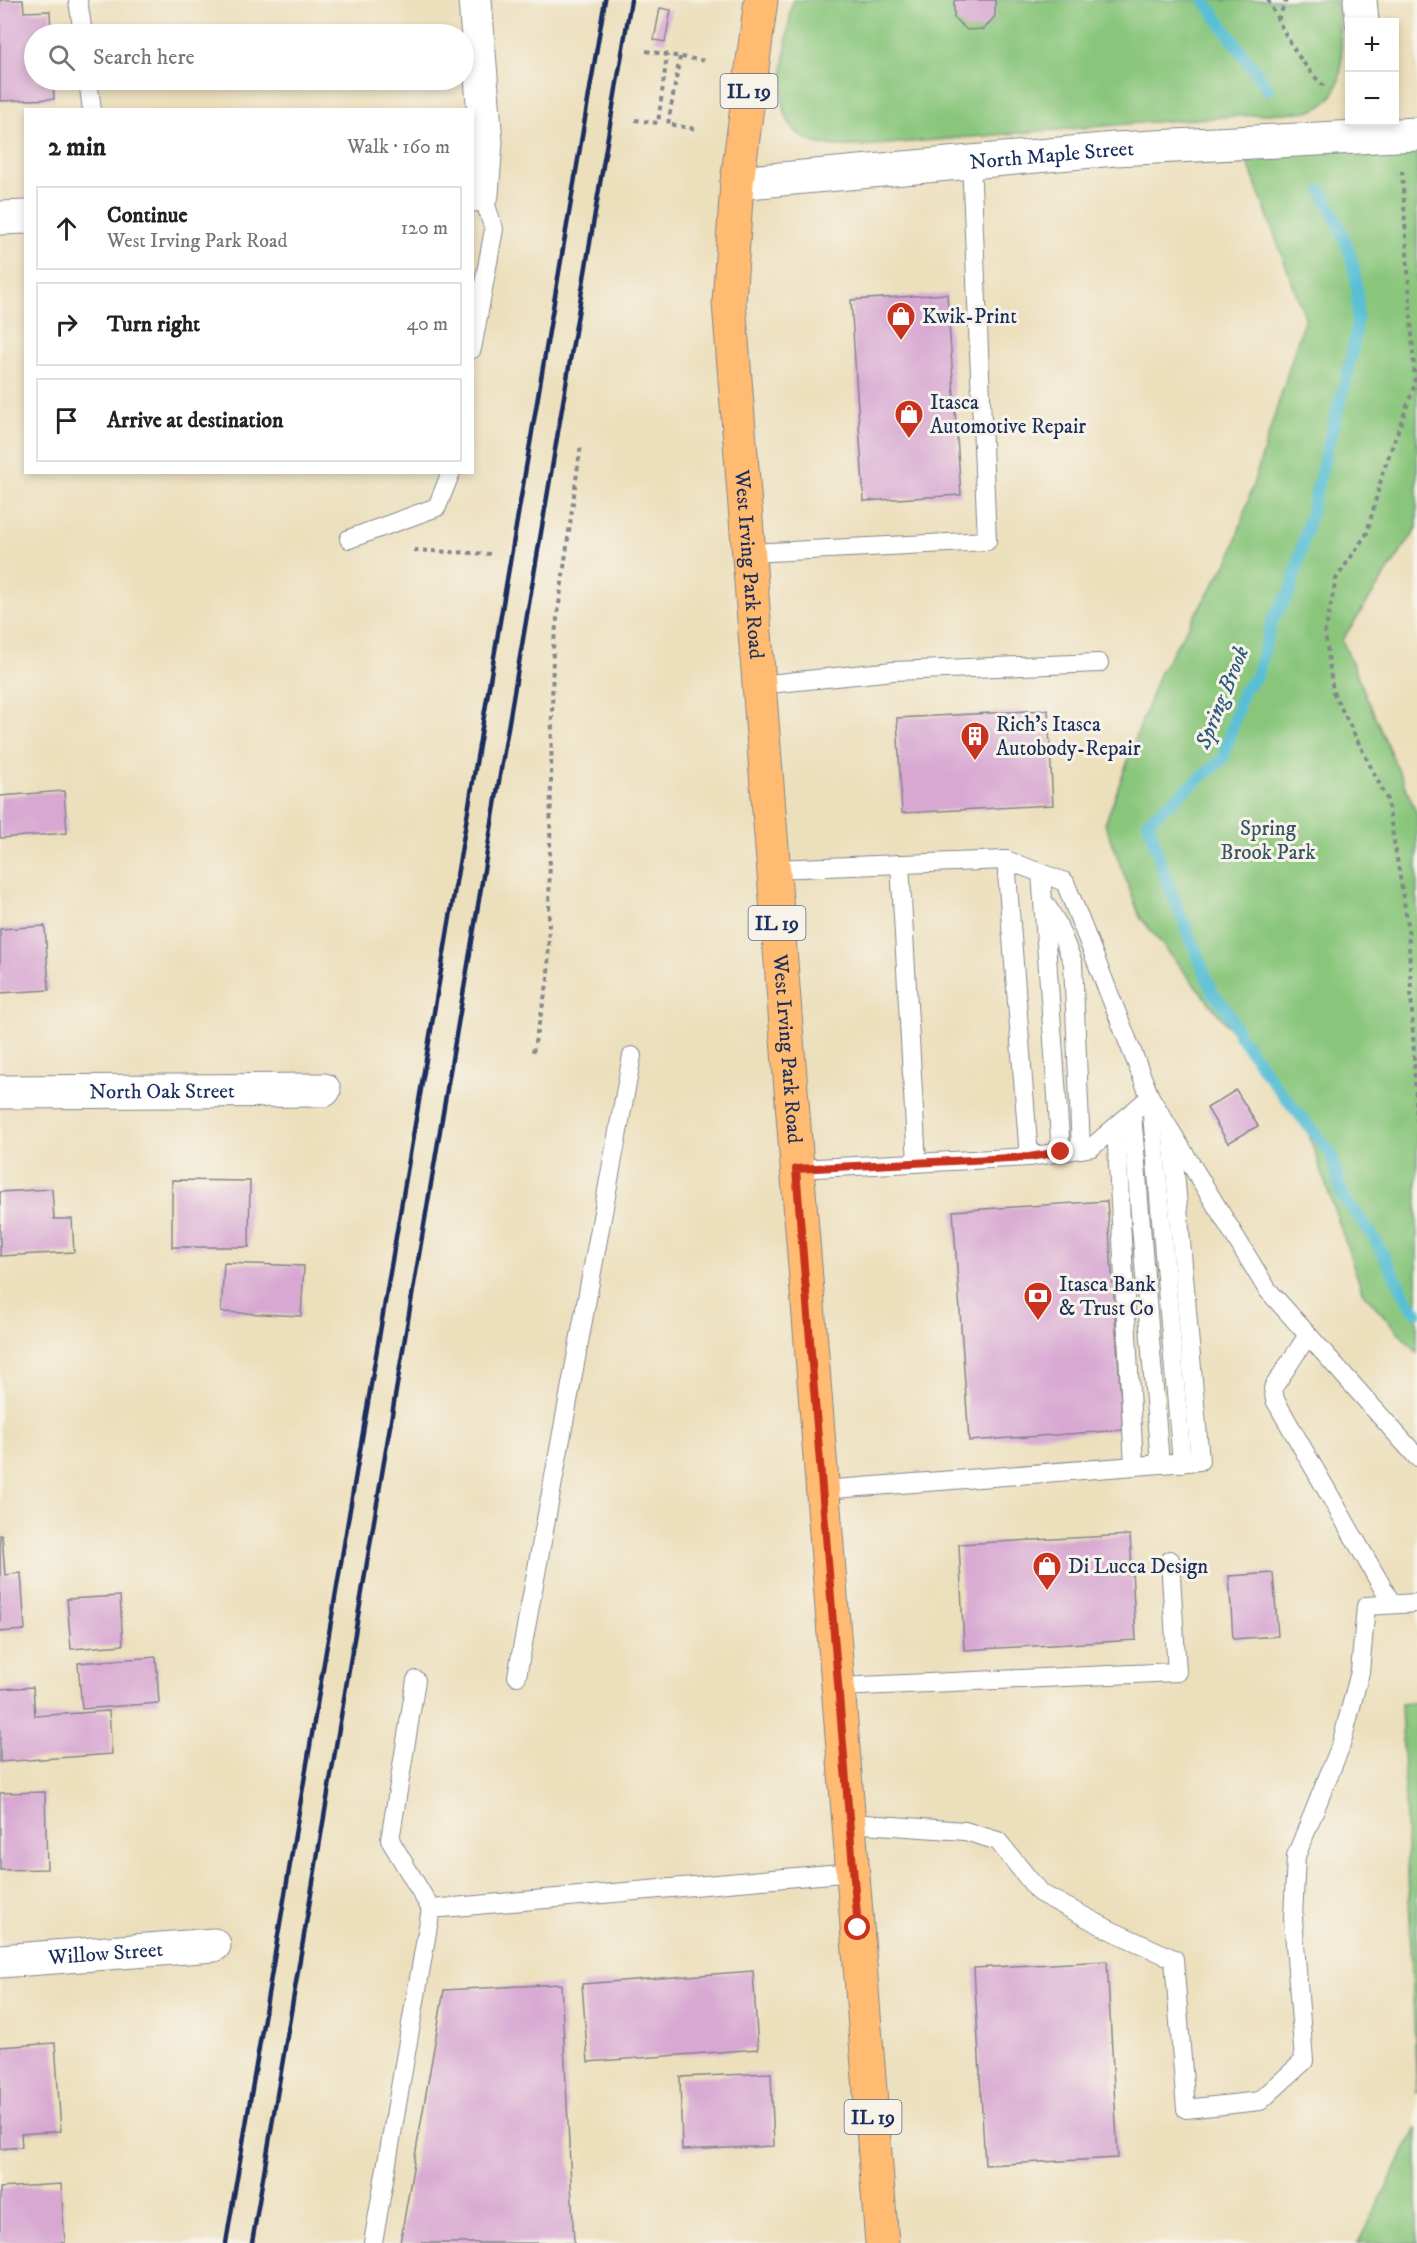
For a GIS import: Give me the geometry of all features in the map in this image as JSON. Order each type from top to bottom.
[{"type":"main road","name":"West Irving Park Road","points":[[761,0],[736,183],[729,303],[882,2243]]},
{"type":"street","points":[[475,0],[486,142],[477,194]]},
{"type":"street","points":[[1360,0],[1362,18]]},
{"type":"street","name":"North Maple Street","points":[[736,183],[971,161],[1370,129],[1417,134]]},
{"type":"street","points":[[0,218],[24,217]]},
{"type":"street","name":"North Oak Street","points":[[0,1092],[324,1089]]},
{"type":"street","name":"Willow Street","points":[[0,1961],[214,1945]]},
{"type":"lane","points":[[78,0],[81,24]]},
{"type":"lane","points":[[89,90],[92,108]]},
{"type":"lane","points":[[749,553],[987,541],[971,161]]},
{"type":"lane","points":[[474,338],[494,229],[477,194]]},
{"type":"lane","points":[[349,539],[437,507],[450,474]]},
{"type":"lane","points":[[759,685],[893,671],[1099,663]]},
{"type":"lane","points":[[773,868],[1006,860],[1065,882],[1150,1097],[1267,1289],[1417,1457]]},
{"type":"lane","points":[[1006,860],[1029,1157]]},
{"type":"lane","points":[[900,864],[917,1163]]},
{"type":"lane","points":[[1041,873],[1061,1152]]},
{"type":"lane","points":[[1044,902],[1057,923],[1072,963],[1081,1149]]},
{"type":"lane","points":[[517,1677],[632,1056]]},
{"type":"lane","points":[[796,1169],[1029,1157],[1092,1147],[1150,1097]]},
{"type":"lane","points":[[1150,1097],[1182,1463]]},
{"type":"lane","points":[[1132,1113],[1160,1464]]},
{"type":"lane","points":[[1116,1127],[1134,1466]]},
{"type":"lane","points":[[822,1490],[1200,1461],[1171,1132]]},
{"type":"lane","points":[[1308,1335],[1273,1388],[1275,1400],[1392,1604]]},
{"type":"lane","points":[[838,1687],[1177,1672],[1170,1560]]},
{"type":"lane","points":[[849,1823],[965,1831],[998,1841],[1040,1893],[1110,1930],[1174,1959],[1186,2109],[1260,2101],[1304,2061],[1293,1918],[1296,1856],[1341,1745],[1360,1672],[1366,1606],[1417,1603]]},
{"type":"lane","points":[[373,2243],[432,1910],[390,1840],[416,1680]]},
{"type":"lane","points":[[432,1910],[854,1872]]},
{"type":"path","points":[[1268,0],[1303,62],[1324,86]]},
{"type":"path","points":[[1278,20],[1286,0]]},
{"type":"path","points":[[646,51],[706,61]]},
{"type":"path","points":[[635,120],[658,123],[668,55]]},
{"type":"path","points":[[680,57],[668,124],[695,129]]},
{"type":"path","points":[[1402,170],[1415,384],[1383,472],[1367,533],[1336,579],[1325,633],[1333,692],[1387,799],[1408,925],[1417,1122]]},
{"type":"path","points":[[533,1052],[548,980],[553,648],[580,444]]},
{"type":"path","points":[[409,550],[490,554]]},
{"type":"green space","points":[[793,0],[1336,0],[1342,63],[1334,92],[1325,103],[1311,111],[863,146],[828,145],[816,143],[793,129],[784,107],[782,81]]},
{"type":"green space","name":"Spring Brook Park","points":[[1417,142],[1417,528],[1342,640],[1417,814],[1417,1353],[1362,1291],[1304,1120],[1140,917],[1105,824],[1159,674],[1231,556],[1305,317],[1243,150]]},
{"type":"green space","points":[[1417,1702],[1417,2094],[1401,1704]]},
{"type":"green space","points":[[1417,2127],[1417,2243],[1358,2243]]},
{"type":"building","points":[[0,0],[23,0],[24,12],[50,11],[51,24],[24,24],[24,90],[54,90],[54,99],[0,101]]},
{"type":"building","points":[[955,0],[995,0],[995,16],[984,29],[967,30],[954,18]]},
{"type":"building","points":[[660,8],[671,10],[665,42],[654,40]]},
{"type":"building","points":[[947,294],[961,495],[864,501],[851,300]]},
{"type":"building","name":"Rich's Itasca Autobody-Repair","points":[[1048,710],[1053,805],[902,813],[897,718]]},
{"type":"building","points":[[64,791],[67,833],[0,838],[0,796]]},
{"type":"building","points":[[45,926],[49,990],[0,993],[0,929]]},
{"type":"building","points":[[1236,1090],[1258,1126],[1228,1143],[1207,1108]]},
{"type":"building","points":[[172,1180],[250,1181],[249,1247],[172,1247]]},
{"type":"building","points":[[52,1189],[54,1219],[72,1219],[74,1252],[0,1256],[0,1192]]},
{"type":"building","name":"Itasca Bank & Trust Co","points":[[1107,1201],[1123,1430],[969,1441],[953,1211]]},
{"type":"building","points":[[224,1263],[304,1266],[301,1316],[221,1312]]},
{"type":"building","points":[[0,1535],[2,1535],[5,1575],[21,1573],[25,1630],[0,1632]]},
{"type":"building","name":"Di Lucca Design","points":[[1130,1535],[1136,1640],[964,1650],[959,1544]]},
{"type":"building","points":[[1273,1573],[1278,1636],[1233,1639],[1229,1576]]},
{"type":"building","points":[[120,1596],[123,1645],[71,1649],[67,1599]]},
{"type":"building","points":[[156,1657],[159,1703],[82,1709],[78,1663]]},
{"type":"building","points":[[33,1687],[35,1716],[109,1711],[112,1754],[0,1762],[0,1689]]},
{"type":"building","points":[[45,1792],[47,1869],[0,1870],[0,1793]]},
{"type":"building","points":[[1107,1961],[1118,2158],[985,2165],[974,1968]]},
{"type":"building","points":[[753,1971],[758,2049],[588,2062],[582,1984]]},
{"type":"building","points":[[561,1984],[574,2243],[400,2243],[444,1990]]},
{"type":"building","points":[[55,2043],[61,2131],[21,2134],[22,2147],[0,2149],[0,2047]]},
{"type":"building","points":[[771,2073],[774,2146],[682,2150],[680,2077]]},
{"type":"building","points":[[61,2184],[65,2243],[0,2243],[0,2188]]},
{"type":"waterway","name":"Spring Brook","points":[[1204,0],[1268,89]]},
{"type":"waterway","name":"Spring Brook","points":[[1322,191],[1351,258],[1358,300],[1357,319],[1352,356],[1291,590],[1273,619],[1256,677],[1243,691],[1223,759],[1148,821],[1165,877],[1213,993],[1228,1011],[1239,1035],[1275,1085],[1331,1153],[1342,1195],[1373,1236],[1410,1305],[1417,1312]]},
{"type":"railway","points":[[226,2243],[605,0]]},
{"type":"railway","points":[[252,2243],[631,0]]},
{"type":"place","name":"Kwik-Print","points":[[901,342]]},
{"type":"place","name":"Itasca Automotive Repair","points":[[909,440]]},
{"type":"place","name":"Rich's Itasca Autobody-Repair","points":[[975,762]]},
{"type":"place","name":"Itasca Bank & Trust Co","points":[[1038,1322]]},
{"type":"place","name":"Di Lucca Design","points":[[1047,1592]]},
{"type":"route","points":[[858,1928],[796,1169],[1029,1157],[1061,1152]]}]
